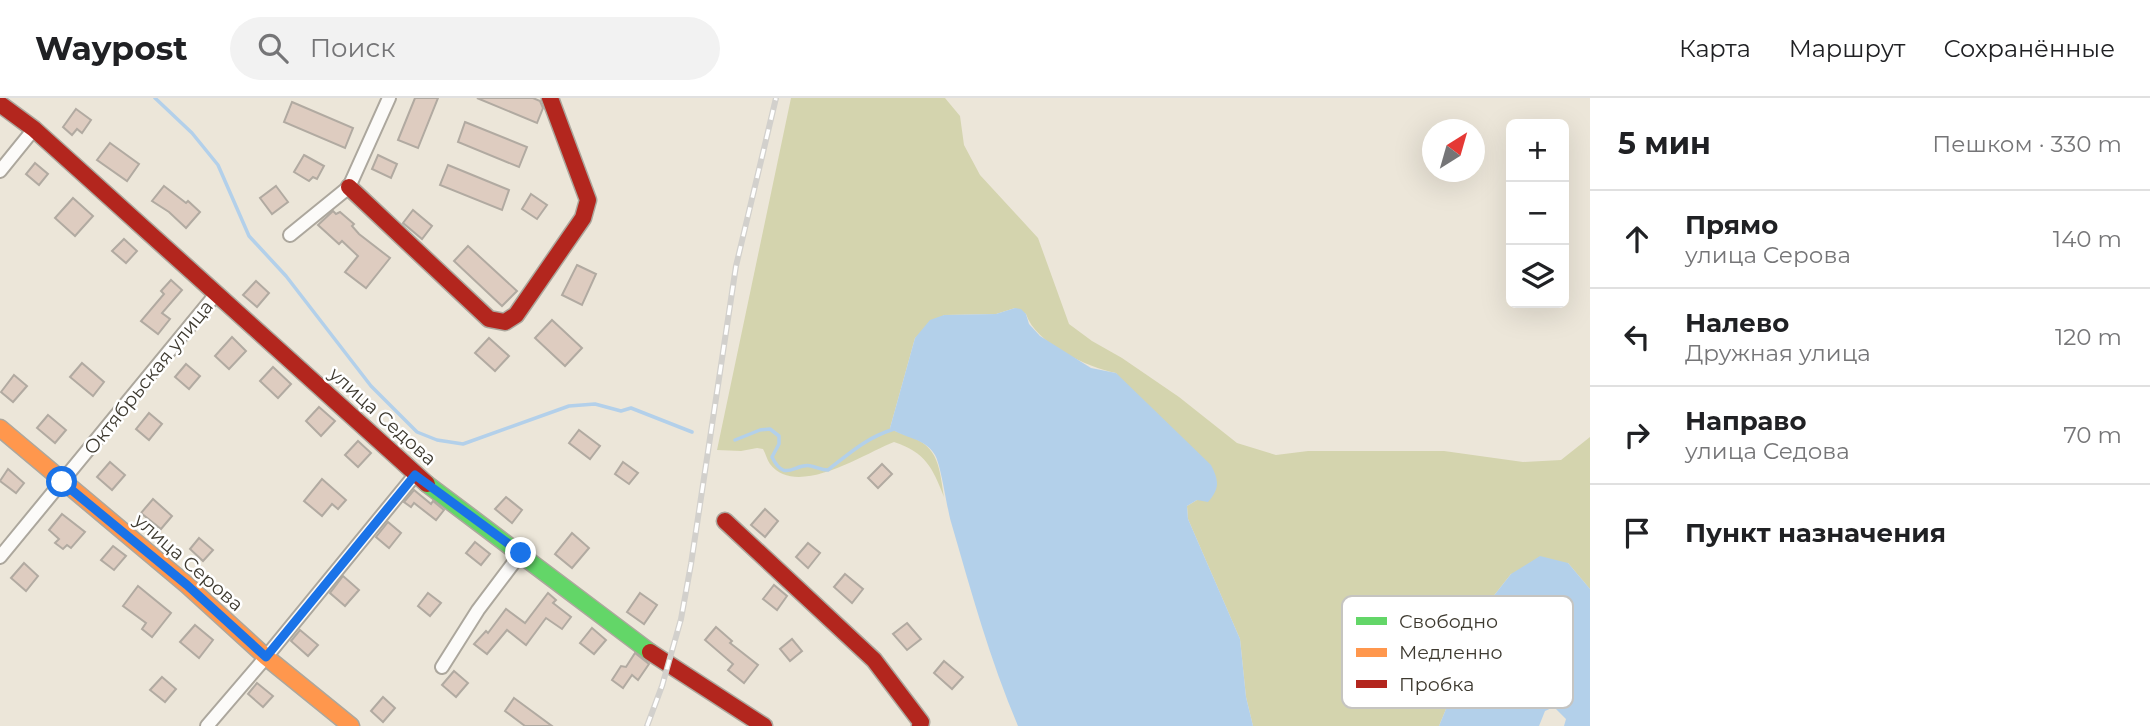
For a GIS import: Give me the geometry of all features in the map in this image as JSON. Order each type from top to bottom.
[{"type":"street","points":[[290,235],[349,187],[389,98]]},
{"type":"street","points":[[349,187],[489,319],[505,322],[516,315],[583,218],[588,200],[551,98]]},
{"type":"street","name":"улица Седова","points":[[0,104],[34,129],[415,475],[668,665],[764,726]]},
{"type":"street","points":[[0,171],[34,129]]},
{"type":"street","name":"Октябрьская улица","points":[[0,557],[216,294]]},
{"type":"street","name":"улица Серова","points":[[0,428],[187,585],[266,657],[351,726]]},
{"type":"street","points":[[207,726],[415,475]]},
{"type":"street","points":[[725,521],[874,660],[921,722],[920,726]]},
{"type":"street","points":[[442,667],[478,610],[521,553]]},
{"type":"green space","points":[[791,98],[945,98],[960,116],[964,145],[980,175],[1038,238],[1069,324],[1179,397],[1237,443],[1276,455],[1308,451],[1444,451],[1523,462],[1561,460],[1590,437],[1590,589],[1568,563],[1511,574],[1494,596],[1342,596],[1342,708],[1446,708],[1439,726],[1253,726],[1246,697],[1240,639],[1188,519],[1187,506],[1197,500],[1116,373],[1077,360],[1051,344],[1040,335],[1026,314],[1015,308],[996,314],[944,315],[915,338],[890,428],[916,439],[930,449],[940,471],[944,497],[936,477],[921,456],[894,442],[831,470],[797,477],[782,474],[770,464],[763,449],[717,450]]},
{"type":"water","points":[[1015,308],[1026,314],[1029,324],[1040,336],[1091,368],[1116,373],[1211,465],[1217,480],[1215,493],[1208,502],[1197,500],[1187,506],[1188,519],[1240,639],[1246,697],[1253,726],[1018,726],[974,599],[935,455],[920,441],[890,428],[915,338],[930,320],[944,315],[996,314]]},
{"type":"water","points":[[1540,556],[1568,563],[1590,589],[1590,726],[1564,726],[1566,719],[1555,708],[1573,708],[1573,596],[1494,596],[1511,574]]},
{"type":"water","points":[[1446,708],[1552,708],[1545,711],[1539,726],[1439,726]]},
{"type":"building","points":[[415,98],[438,98],[418,148],[398,140]]},
{"type":"building","points":[[477,98],[533,98],[540,101],[543,108],[537,123]]},
{"type":"building","points":[[292,102],[353,128],[345,148],[284,122]]},
{"type":"building","points":[[76,109],[91,120],[82,133],[77,129],[72,135],[63,127]]},
{"type":"building","points":[[465,122],[527,147],[519,167],[458,142]]},
{"type":"building","points":[[110,143],[139,164],[127,181],[97,160]]},
{"type":"building","points":[[304,155],[324,166],[317,179],[313,177],[309,181],[294,172]]},
{"type":"building","points":[[378,155],[397,164],[391,178],[372,169]]},
{"type":"building","points":[[35,163],[48,174],[39,185],[26,174]]},
{"type":"building","points":[[448,165],[509,190],[502,210],[440,185]]},
{"type":"building","points":[[164,186],[200,212],[186,228],[152,201]]},
{"type":"building","points":[[276,186],[288,202],[272,214],[260,198]]},
{"type":"building","points":[[531,194],[547,205],[537,219],[522,209]]},
{"type":"building","points":[[73,198],[93,216],[75,236],[55,218]]},
{"type":"building","points":[[413,210],[432,226],[422,239],[403,223]]},
{"type":"building","points":[[333,211],[336,214],[340,212],[354,224],[352,226],[359,234],[390,258],[366,288],[345,272],[358,256],[342,241],[339,244],[318,225]]},
{"type":"building","points":[[124,239],[137,251],[126,263],[112,251]]},
{"type":"building","points":[[468,246],[517,291],[502,306],[454,261]]},
{"type":"building","points":[[577,265],[596,274],[582,305],[562,295]]},
{"type":"building","points":[[171,280],[182,290],[162,313],[170,319],[158,334],[141,321],[164,294],[161,291]]},
{"type":"building","points":[[256,281],[269,293],[257,307],[243,295]]},
{"type":"building","points":[[552,320],[582,348],[565,366],[535,338]]},
{"type":"building","points":[[232,337],[246,351],[229,369],[215,356]]},
{"type":"building","points":[[489,338],[509,356],[495,371],[475,353]]},
{"type":"building","points":[[82,363],[104,382],[93,396],[70,377]]},
{"type":"building","points":[[186,364],[200,376],[189,389],[175,377]]},
{"type":"building","points":[[273,367],[291,384],[278,398],[260,381]]},
{"type":"building","points":[[14,375],[27,386],[13,402],[1,392]]},
{"type":"building","points":[[319,407],[335,421],[321,436],[306,421]]},
{"type":"building","points":[[149,413],[162,424],[149,440],[136,429]]},
{"type":"building","points":[[48,415],[66,430],[55,443],[37,428]]},
{"type":"building","points":[[579,430],[600,446],[590,459],[569,443]]},
{"type":"building","points":[[358,441],[371,453],[358,467],[345,455]]},
{"type":"building","points":[[110,462],[125,475],[112,490],[97,477]]},
{"type":"building","points":[[623,462],[638,473],[629,484],[615,474]]},
{"type":"building","points":[[882,464],[892,474],[878,488],[868,478]]},
{"type":"building","points":[[8,469],[24,483],[16,493],[0,481]]},
{"type":"building","points":[[322,479],[346,500],[338,509],[332,504],[322,516],[304,501]]},
{"type":"building","points":[[414,490],[431,504],[433,501],[444,510],[436,520],[414,503],[411,507],[404,502]]},
{"type":"building","points":[[506,497],[522,510],[512,523],[495,509]]},
{"type":"building","points":[[153,499],[172,516],[161,529],[141,513]]},
{"type":"building","points":[[765,509],[778,521],[765,537],[751,525]]},
{"type":"building","points":[[62,514],[85,532],[71,548],[67,545],[63,549],[55,543],[59,539],[49,530]]},
{"type":"building","points":[[388,522],[401,533],[389,548],[376,537]]},
{"type":"building","points":[[572,533],[589,548],[572,568],[555,554]]},
{"type":"building","points":[[199,538],[213,550],[203,561],[190,549]]},
{"type":"building","points":[[475,542],[490,554],[481,565],[466,553]]},
{"type":"building","points":[[808,543],[820,553],[808,568],[796,557]]},
{"type":"building","points":[[113,546],[126,556],[114,570],[101,560]]},
{"type":"building","points":[[24,563],[38,576],[26,591],[11,578]]},
{"type":"building","points":[[845,574],[863,589],[852,603],[834,587]]},
{"type":"building","points":[[343,576],[359,590],[345,606],[330,593]]},
{"type":"building","points":[[774,585],[787,596],[777,610],[763,599]]},
{"type":"building","points":[[138,586],[171,613],[152,637],[142,629],[146,623],[123,606]]},
{"type":"building","points":[[428,593],[441,603],[430,616],[418,606]]},
{"type":"building","points":[[548,593],[556,600],[553,603],[571,617],[562,629],[546,618],[526,645],[507,630],[487,654],[474,644],[486,631],[488,633],[506,609],[525,623]]},
{"type":"building","points":[[640,593],[657,605],[644,624],[627,612]]},
{"type":"building","points":[[907,623],[921,639],[907,650],[893,634]]},
{"type":"building","points":[[195,625],[213,640],[199,658],[180,642]]},
{"type":"building","points":[[716,627],[732,641],[730,643],[758,665],[744,683],[728,670],[733,664],[705,640]]},
{"type":"building","points":[[592,628],[606,640],[594,654],[580,643]]},
{"type":"building","points":[[300,630],[318,645],[308,656],[291,641]]},
{"type":"building","points":[[792,639],[802,651],[790,661],[780,649]]},
{"type":"building","points":[[635,653],[649,664],[638,680],[632,675],[623,688],[612,680],[621,666],[626,667]]},
{"type":"building","points":[[944,661],[963,677],[952,689],[934,673]]},
{"type":"building","points":[[454,671],[468,683],[456,697],[442,685]]},
{"type":"building","points":[[162,677],[176,689],[165,702],[150,690]]},
{"type":"building","points":[[257,683],[273,696],[263,707],[248,694]]},
{"type":"building","points":[[383,697],[395,708],[383,722],[371,711]]},
{"type":"building","points":[[514,698],[552,726],[525,726],[505,711]]},
{"type":"waterway","points":[[155,98],[192,133],[218,165],[249,236],[286,276],[371,386],[417,432],[437,440],[463,444],[569,406],[595,404],[621,411],[631,408],[692,432]]},
{"type":"waterway","points":[[735,440],[770,429],[779,436],[779,444],[772,457],[781,469],[786,471],[811,466],[828,470],[867,441],[894,429]]},
{"type":"railway","points":[[647,726],[662,686],[681,619],[736,266],[776,98]]},
{"type":"traffic: fast","points":[[427,484],[650,652]]},
{"type":"traffic: slow","points":[[0,428],[187,585],[266,657],[351,726]]},
{"type":"traffic: jam","points":[[349,187],[489,319],[505,322],[516,315],[583,218],[588,200],[550,98]]},
{"type":"traffic: jam","points":[[0,104],[34,129],[427,484]]},
{"type":"traffic: jam","points":[[725,521],[874,660],[921,722],[920,726]]},
{"type":"traffic: jam","points":[[650,652],[764,726]]},
{"type":"route","points":[[62,482],[187,585],[266,657],[415,475],[521,553]]}]
